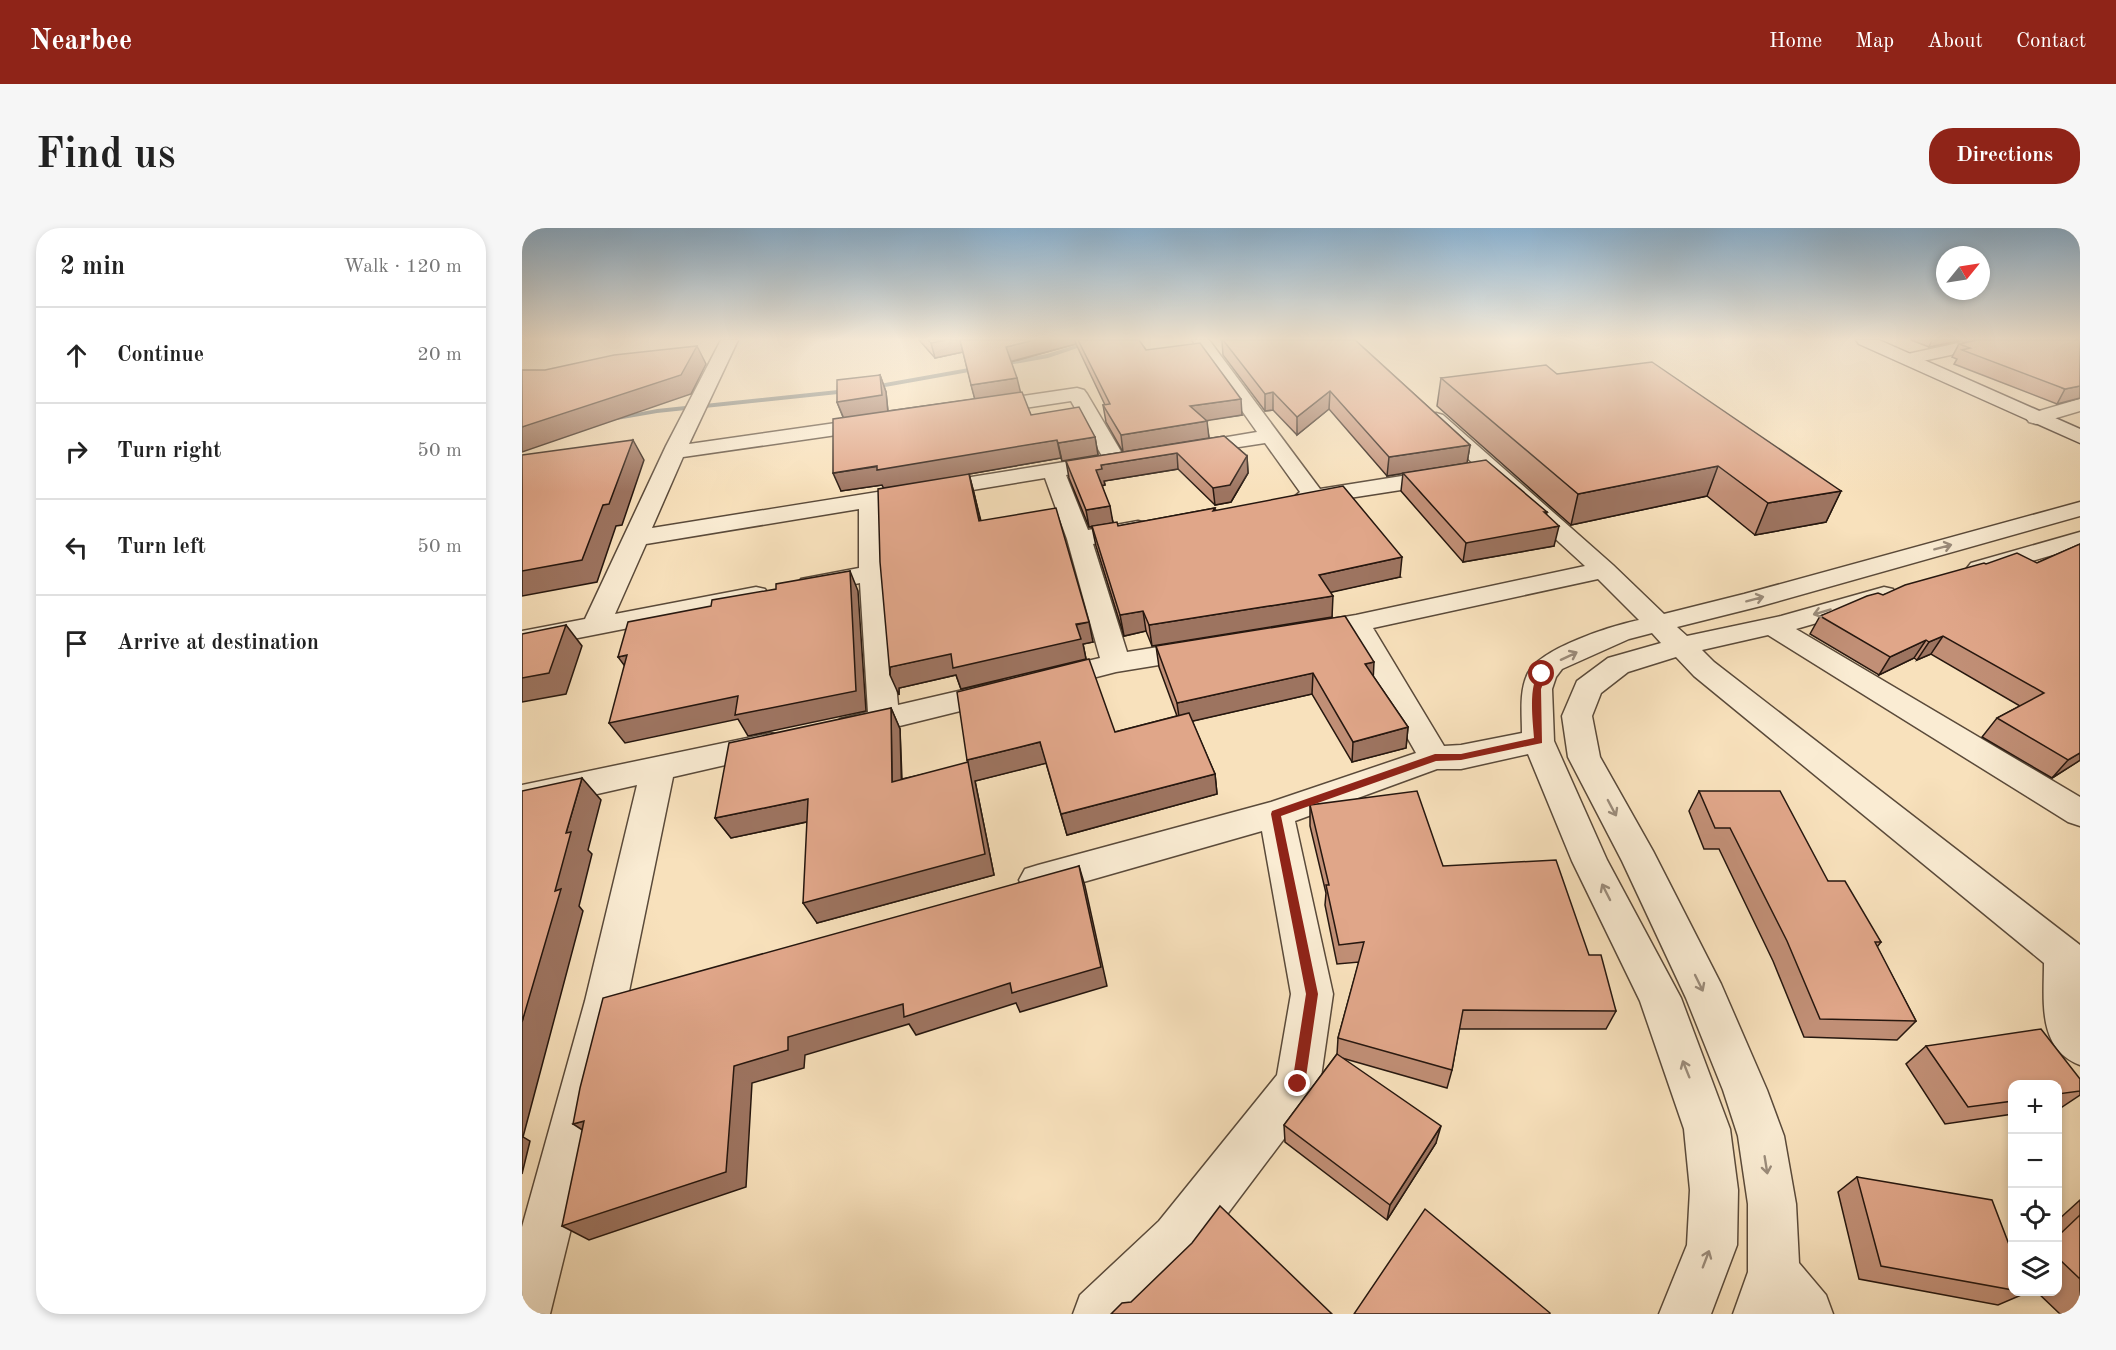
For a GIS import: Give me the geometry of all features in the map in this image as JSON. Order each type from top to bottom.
[{"type":"street","points":[[596,626],[638,538],[701,391]]},
{"type":"street","points":[[1238,391],[1314,496]]},
{"type":"street","points":[[1977,391],[2080,437]]},
{"type":"street","points":[[959,411],[1077,394],[1115,460]]},
{"type":"street","points":[[1420,404],[1489,469],[1604,570],[1704,669],[2072,961],[2065,1022],[2080,1045]]},
{"type":"street","points":[[2036,418],[2080,405]]},
{"type":"street","points":[[678,444],[900,420]]},
{"type":"street","points":[[1171,452],[1272,436]]},
{"type":"street","points":[[638,538],[1137,457]]},
{"type":"street","points":[[1279,503],[1489,469]]},
{"type":"street","points":[[1053,470],[1079,539],[1116,663]]},
{"type":"street","points":[[870,500],[872,573],[884,720]]},
{"type":"street","points":[[1807,1314],[1766,1293],[1772,1204],[1761,1136],[1706,997],[1640,861],[1584,757],[1577,716],[1588,688],[1618,665],[1669,634],[1752,600],[2080,509]]},
{"type":"street","points":[[1079,539],[1161,524]]},
{"type":"street","points":[[1956,574],[2080,539]]},
{"type":"street","points":[[1276,636],[1356,623],[1604,570]]},
{"type":"street","points":[[522,640],[872,573]]},
{"type":"street","points":[[1685,1314],[1712,1245],[1714,1190],[1707,1129],[1660,998],[1590,861],[1538,741],[1537,689],[1542,674],[1552,663],[1619,633],[1669,634],[1772,626],[1910,587]]},
{"type":"street","points":[[1356,623],[1435,758]]},
{"type":"street","points":[[1772,626],[2080,813]]},
{"type":"street","points":[[827,732],[1116,663],[1230,644]]},
{"type":"street","points":[[522,798],[794,739]]},
{"type":"street","points":[[1010,888],[1276,814],[1435,758],[1461,757],[1538,741]]},
{"type":"street","points":[[524,1314],[623,996],[658,768]]},
{"type":"street","points":[[1099,1314],[1177,1239],[1298,1084],[1312,994],[1276,814]]},
{"type":"building","points":[[522,391],[633,391],[522,427]]},
{"type":"building","points":[[837,391],[882,391],[882,395],[837,402]]},
{"type":"building","points":[[1103,391],[1235,391],[1241,399],[1190,406],[1207,421],[1121,435],[1103,405],[1110,404]]},
{"type":"building","points":[[1262,391],[1411,391],[1470,445],[1389,457],[1330,391],[1297,417],[1273,392],[1265,394]]},
{"type":"building","points":[[1456,391],[1694,391],[1841,491],[1768,503],[1718,466],[1578,494]]},
{"type":"building","points":[[1022,392],[1031,415],[1079,407],[1095,437],[1058,443],[1057,440],[877,470],[877,466],[833,473],[833,419]]},
{"type":"building","points":[[1224,436],[1247,456],[1230,485],[1213,488],[1177,453],[1101,465],[1102,469],[1096,470],[1110,506],[1086,510],[1066,461]]},
{"type":"building","points":[[633,440],[609,504],[603,505],[582,560],[522,571],[522,455]]},
{"type":"building","points":[[1486,460],[1547,512],[1544,512],[1559,526],[1466,543],[1403,473]]},
{"type":"building","points":[[969,474],[979,521],[1056,508],[1089,622],[1076,624],[1081,639],[953,668],[951,654],[890,667],[890,675],[880,562],[878,489]]},
{"type":"building","points":[[1343,486],[1402,557],[1319,575],[1333,596],[1149,625],[1143,611],[1120,615],[1092,526],[1117,522],[1118,526],[1215,508],[1213,511]]},
{"type":"building","points":[[2080,544],[2080,753],[2068,760],[1997,718],[2044,693],[1943,636],[1929,642],[1926,640],[1890,657],[1820,616],[1867,596],[1878,593],[1883,595],[1905,585],[1986,564],[2017,553],[2037,563]]},
{"type":"building","points":[[850,571],[856,691],[735,715],[738,696],[609,723],[627,655],[618,657],[628,622],[711,606],[712,600],[776,589],[776,584]]},
{"type":"building","points":[[1345,616],[1374,662],[1365,664],[1408,727],[1353,742],[1313,673],[1177,703],[1156,646]]},
{"type":"building","points":[[566,625],[549,673],[522,678],[522,634]]},
{"type":"building","points":[[1089,659],[1115,732],[1189,713],[1215,774],[1061,814],[1040,742],[967,760],[957,692]]},
{"type":"building","points":[[891,708],[892,782],[968,762],[985,854],[803,903],[808,799],[715,818],[729,743]]},
{"type":"building","points":[[582,778],[566,833],[571,832],[555,891],[561,889],[522,1022],[522,791]]},
{"type":"building","points":[[1417,791],[1443,866],[1556,860],[1589,955],[1601,955],[1616,1011],[1463,1010],[1452,1070],[1338,1038],[1364,942],[1339,945],[1326,885],[1329,885],[1310,805]]},
{"type":"building","points":[[1699,791],[1780,791],[1828,881],[1845,881],[1881,942],[1875,942],[1916,1021],[1820,1019],[1787,941],[1730,828],[1715,828]]},
{"type":"building","points":[[1079,866],[1101,967],[1012,993],[1010,983],[904,1017],[903,1004],[788,1037],[788,1050],[734,1066],[726,1172],[562,1226],[584,1121],[573,1124],[603,998]]},
{"type":"building","points":[[2041,1029],[2080,1079],[2080,1091],[2062,1093],[2062,1080],[2008,1080],[2008,1102],[1968,1107],[1926,1046]]},
{"type":"building","points":[[1337,1054],[1441,1126],[1390,1205],[1284,1125]]},
{"type":"building","points":[[1857,1177],[1992,1200],[2008,1242],[2008,1289],[1881,1266]]},
{"type":"building","points":[[1220,1206],[1332,1314],[1111,1314],[1122,1303],[1131,1302],[1192,1243]]},
{"type":"building","points":[[1425,1209],[1550,1313],[1550,1314],[1354,1314]]},
{"type":"building","points":[[2080,1215],[2080,1279],[2062,1262],[2062,1232]]},
{"type":"waterway","points":[[605,420],[657,411],[851,391]]},
{"type":"route","points":[[1298,1084],[1312,994],[1276,814],[1435,758],[1461,757],[1538,741],[1537,689],[1542,674]]}]
